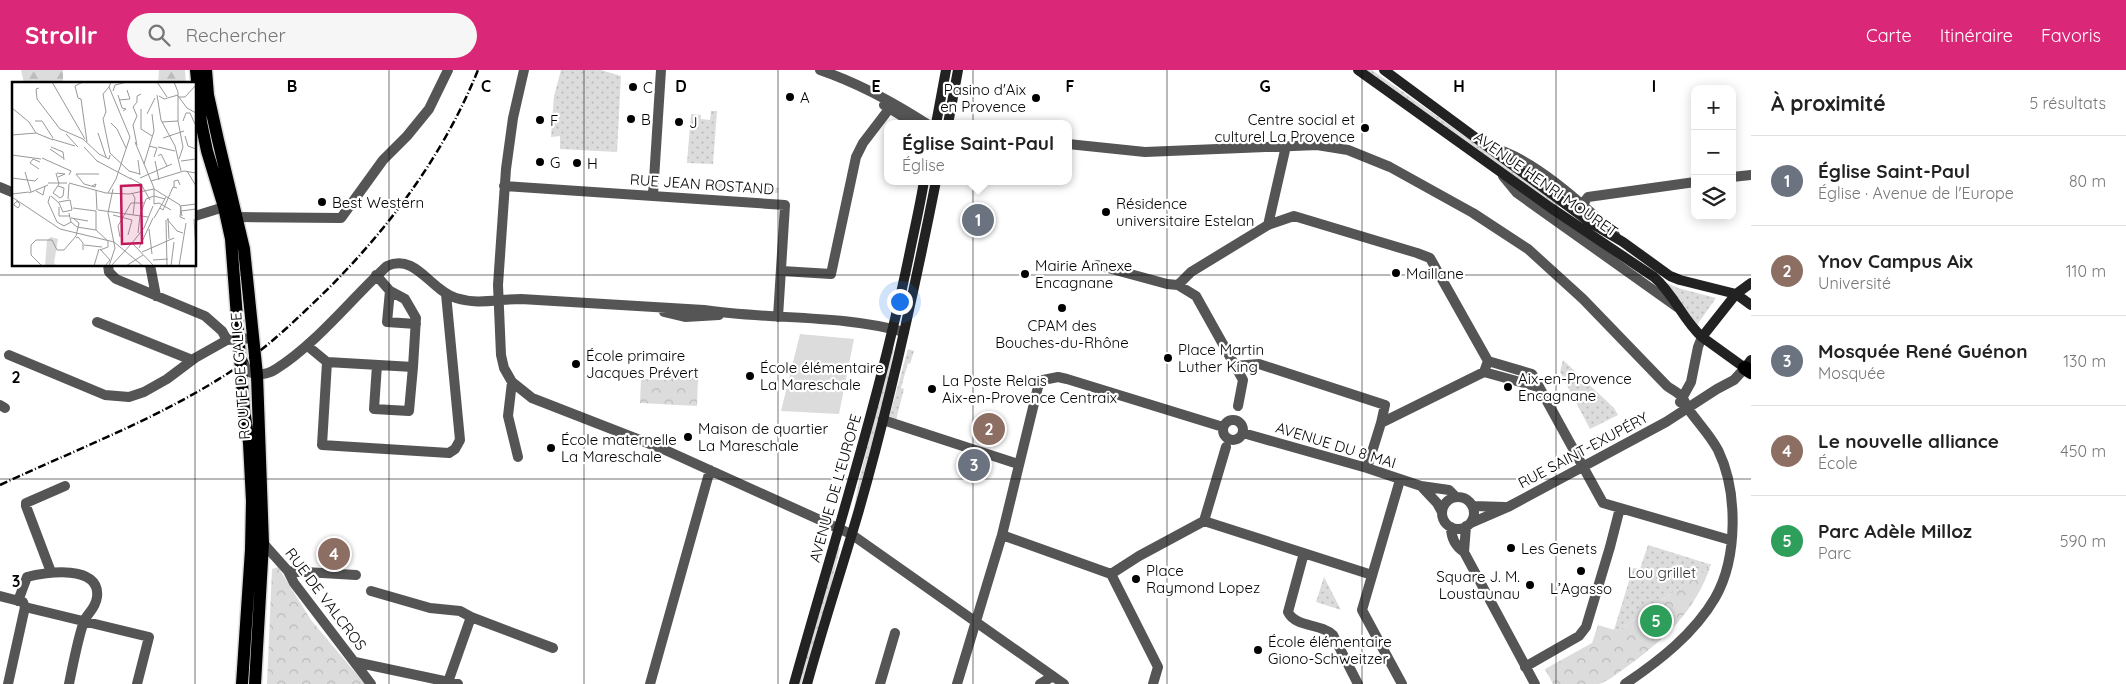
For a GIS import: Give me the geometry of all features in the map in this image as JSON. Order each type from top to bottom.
[{"type":"main road","name":"ROUTE DE GALICE","points":[[196,70],[207,151],[224,207],[230,239],[235,344],[249,442],[257,543],[242,684]]},
{"type":"main road","name":"ROUTE DE GALICE","points":[[206,70],[208,95],[244,249],[257,375],[255,684]]},
{"type":"main road","points":[[937,120],[946,70]]},
{"type":"main road","points":[[949,120],[958,70]]},
{"type":"main road","name":"AVENUE HENRI MOURET","points":[[1358,70],[1570,221],[1654,277],[1668,290],[1678,308],[1702,337],[1749,367]]},
{"type":"main road","name":"AVENUE HENRI MOURET","points":[[1384,70],[1489,147],[1580,208],[1670,276],[1736,294]]},
{"type":"main road","name":"AVENUE DE L'EUROPE","points":[[794,684],[840,529],[904,288],[923,185]]},
{"type":"main road","name":"AVENUE DE L'EUROPE","points":[[807,684],[859,511],[883,420],[935,185]]},
{"type":"main road","points":[[1702,337],[1736,294],[1751,283]]},
{"type":"main road","points":[[1736,294],[1751,305]]},
{"type":"street","points":[[238,217],[341,218],[383,160],[407,136],[429,109],[448,70]]},
{"type":"street","points":[[524,70],[511,133],[500,227],[498,299],[501,355],[504,368],[512,382],[532,398],[710,470],[851,534],[1064,684]]},
{"type":"street","points":[[653,195],[661,70]]},
{"type":"street","points":[[820,70],[841,77],[885,98],[921,120]]},
{"type":"street","points":[[861,88],[889,109],[908,120]]},
{"type":"street","points":[[782,271],[831,274],[856,158],[863,143],[889,109]]},
{"type":"street","points":[[1072,144],[1145,152],[1286,146],[1317,146],[1348,150],[1390,167],[1487,222],[1528,249],[1583,299],[1667,386],[1682,397],[1687,409],[1707,432],[1718,451],[1724,467],[1733,510],[1725,573],[1715,597],[1683,638],[1625,684]]},
{"type":"street","points":[[1268,225],[1286,146]]},
{"type":"street","points":[[1498,169],[1517,193],[1678,308]]},
{"type":"street","points":[[1736,177],[1751,175]]},
{"type":"street","points":[[1570,221],[1588,197],[1605,193],[1691,182]]},
{"type":"street","name":"RUE JEAN ROSTAND","points":[[504,186],[785,205],[778,317]]},
{"type":"street","points":[[0,187],[12,192]]},
{"type":"street","points":[[196,216],[224,207]]},
{"type":"street","points":[[1178,285],[1191,272],[1268,225],[1294,216],[1417,252],[1430,258],[1488,361],[1532,374],[1603,503],[1730,540]]},
{"type":"street","points":[[108,266],[109,272],[116,278],[205,316],[235,344],[247,371],[257,375],[275,370],[306,345],[376,275],[394,263],[414,266],[446,294],[467,301],[491,302],[498,299],[646,308],[686,317],[704,318],[729,314],[778,317],[876,324],[904,332]]},
{"type":"street","points":[[1096,264],[1158,282],[1178,285],[1196,296],[1243,380],[1238,406]]},
{"type":"street","points":[[150,266],[156,296]]},
{"type":"street","points":[[376,275],[390,291],[405,299],[416,318],[409,411],[374,409],[378,365]]},
{"type":"street","points":[[390,291],[388,322],[416,324]]},
{"type":"street","points":[[327,362],[322,445],[449,453],[455,449],[460,440],[446,294]]},
{"type":"street","points":[[97,322],[192,360]]},
{"type":"street","name":"RUE SAINT-EXUPÉRY","points":[[1672,418],[1690,382],[1702,337]]},
{"type":"street","points":[[9,355],[105,395],[122,397],[135,396],[144,392],[167,379],[192,360],[254,338]]},
{"type":"street","points":[[310,348],[327,362],[413,367]]},
{"type":"street","points":[[1484,372],[1488,361]]},
{"type":"street","points":[[1234,366],[1259,364],[1385,405],[1367,468]]},
{"type":"street","name":"RUE SAINT-EXUPÉRY","points":[[1468,525],[1584,468],[1687,409],[1734,380],[1749,367]]},
{"type":"street","points":[[1381,424],[1484,372],[1538,387]]},
{"type":"street","name":"AVENUE DU 8 MAI","points":[[1018,464],[1038,387],[1043,380],[1058,377],[1224,427],[1227,422],[1235,420],[1241,423],[1243,433],[1367,468],[1421,486],[1450,490],[1456,497]]},
{"type":"street","points":[[512,382],[508,416],[518,456]]},
{"type":"street","points":[[883,420],[1018,464],[1002,534],[957,684]]},
{"type":"street","points":[[1204,522],[1226,447]]},
{"type":"street","points":[[650,684],[710,470]]},
{"type":"street","points":[[1400,480],[1362,610],[1402,684]]},
{"type":"street","points":[[51,572],[26,503],[65,486]]},
{"type":"street","points":[[1421,486],[1437,503],[1445,522],[1452,528],[1457,529],[1468,525]]},
{"type":"street","points":[[1442,512],[1446,502],[1456,497],[1465,498],[1473,506],[1474,514],[1468,525],[1464,552]]},
{"type":"street","name":"RUE SAINT-EXUPÉRY","points":[[1473,506],[1508,507]]},
{"type":"street","points":[[1525,667],[1579,636],[1586,627],[1620,508]]},
{"type":"street","points":[[1111,574],[1139,556],[1204,522],[1372,575]]},
{"type":"street","points":[[1452,528],[1451,535],[1457,547],[1464,552],[1535,684]]},
{"type":"street","points":[[1002,534],[1111,574],[1158,667],[1153,684]]},
{"type":"street","name":"RUE DE VALCROS","points":[[257,543],[288,571],[294,583],[371,684]]},
{"type":"street","points":[[1304,553],[1288,612],[1296,620],[1329,631],[1333,635],[1358,684]]},
{"type":"street","points":[[288,571],[356,575]]},
{"type":"street","points":[[8,684],[27,577],[51,572],[74,573],[89,579],[94,583],[97,595],[94,609],[84,621],[69,684]]},
{"type":"street","points":[[371,591],[430,608],[460,611],[471,617],[553,648]]},
{"type":"street","points":[[0,596],[84,621],[149,637],[137,684]]},
{"type":"street","points":[[355,662],[453,683],[471,617]]},
{"type":"street","points":[[880,684],[895,633]]},
{"type":"street","points":[[1040,684],[1053,676]]},
{"type":"green space","points":[[21,70],[63,70],[63,82],[24,82]]},
{"type":"green space","points":[[159,70],[185,70],[186,82],[158,82]]},
{"type":"green space","points":[[561,70],[601,70],[621,76],[617,152],[560,149],[560,136],[551,137],[554,96]]},
{"type":"green space","points":[[1367,70],[1372,70],[1560,204],[1558,207]]},
{"type":"green space","points":[[711,111],[717,111],[713,164],[687,163],[691,114],[701,115],[701,119],[710,120]]},
{"type":"green space","points":[[711,183],[779,188],[778,193],[711,190]]},
{"type":"green space","points":[[1663,281],[1678,288],[1716,298],[1697,325],[1671,288]]},
{"type":"green space","points":[[800,334],[854,339],[839,414],[781,411]]},
{"type":"green space","points":[[892,349],[894,349],[886,389],[853,515],[859,480]]},
{"type":"green space","points":[[908,349],[914,351],[910,364],[908,363],[901,388],[904,389],[896,420],[889,418]]},
{"type":"green space","points":[[1563,360],[1614,408],[1618,415],[1590,429],[1560,372]]},
{"type":"green space","points":[[668,377],[698,378],[697,406],[640,403],[641,379],[668,380]]},
{"type":"green space","name":"Lou grillet","points":[[1648,545],[1709,564],[1708,568],[1618,631],[1614,630],[1633,568],[1640,569]]},
{"type":"green space","points":[[838,548],[840,548],[831,586],[801,684],[798,684]]},
{"type":"green space","points":[[1709,564],[1711,564],[1705,581],[1688,610],[1665,635],[1639,658],[1599,684],[1553,684],[1545,669],[1592,643],[1598,625],[1618,631],[1708,568]]},
{"type":"green space","points":[[278,567],[311,620],[365,684],[267,684],[272,569]]},
{"type":"green space","points":[[1324,577],[1341,610],[1316,602]]},
{"type":"green space","points":[[1660,622],[1665,630],[1633,652],[1628,645]]},
{"type":"railway","points":[[0,485],[179,402],[236,368],[281,333],[333,284],[358,257],[405,199],[446,137],[478,70]]},
{"type":"place","name":"C","points":[[633,87]]},
{"type":"place","name":"A","points":[[790,97]]},
{"type":"place","name":"Pasino d'Aix en Provence","points":[[1036,98]]},
{"type":"place","name":"B","points":[[631,119]]},
{"type":"place","name":"F","points":[[540,120]]},
{"type":"place","name":"J","points":[[679,122]]},
{"type":"place","name":"Centre social et culturel La Provence","points":[[1365,128]]},
{"type":"place","name":"G","points":[[540,162]]},
{"type":"place","name":"H","points":[[577,163]]},
{"type":"place","name":"Best Western","points":[[322,202]]},
{"type":"place","name":"Résidence universitaire Estelan","points":[[1106,212]]},
{"type":"place","name":"Église Saint-Paul","points":[[978,220]]},
{"type":"place","name":"Maillane","points":[[1396,273]]},
{"type":"place","name":"Mairie Annexe Encagnane","points":[[1025,274]]},
{"type":"place","name":"CPAM des Bouches-du-Rhône","points":[[1062,308]]},
{"type":"place","name":"Place Martin Luther King","points":[[1168,358]]},
{"type":"place","name":"École primaire Jacques Prévert","points":[[576,364]]},
{"type":"place","name":"École élémentaire La Mareschale","points":[[750,376]]},
{"type":"place","name":"Aix-en-Provence Encagnane","points":[[1508,387]]},
{"type":"place","name":"La Poste Relais Aix-en-Provence Centraix","points":[[932,389]]},
{"type":"place","name":"Ynov Campus Aix","points":[[989,429]]},
{"type":"place","name":"Maison de quartier La Mareschale","points":[[688,437]]},
{"type":"place","name":"École maternelle La Mareschale","points":[[551,448]]},
{"type":"place","name":"Mosquée René Guénon","points":[[974,465]]},
{"type":"place","name":"Les Genets","points":[[1511,548]]},
{"type":"place","name":"Le nouvelle alliance","points":[[334,554]]},
{"type":"place","name":"L’Agasso","points":[[1581,571]]},
{"type":"place","name":"Place Raymond Lopez","points":[[1136,579]]},
{"type":"place","name":"Square J. M. Loustaunau","points":[[1530,585]]},
{"type":"place","name":"Parc Adèle Milloz","points":[[1656,621]]},
{"type":"place","name":"École élémentaire Giono-Schweitzer","points":[[1258,650]]}]
